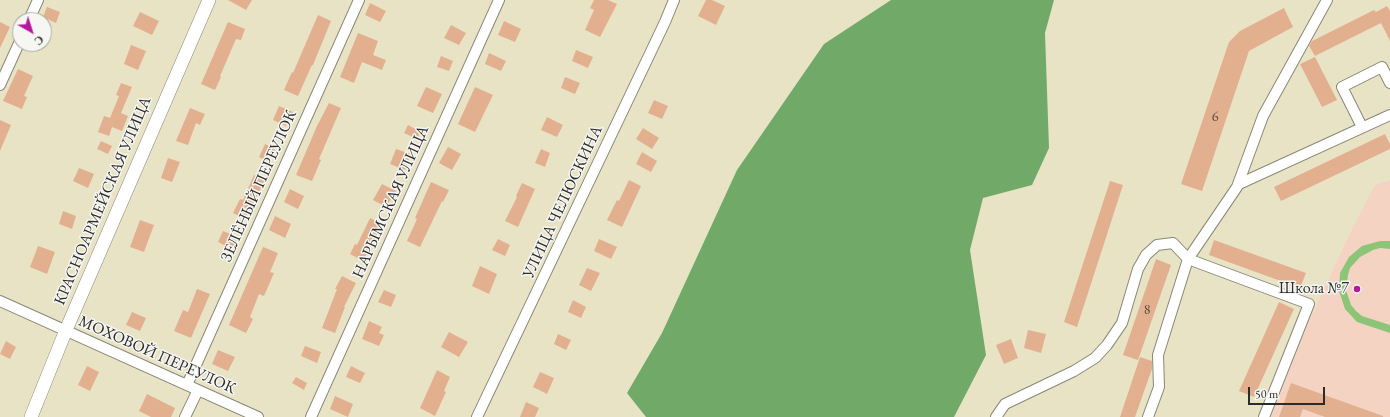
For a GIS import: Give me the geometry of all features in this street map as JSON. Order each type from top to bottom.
[{"type":"main road","name":"КРАСНОАРМЕЙСКАЯ УЛИЦА","points":[[31,417],[66,330],[209,0]]},
{"type":"street","points":[[33,12],[38,0]]},
{"type":"street","name":"ЗЕЛЁНЫЙ ПЕРЕУЛОК","points":[[187,385],[359,0]]},
{"type":"street","name":"НАРЫМСКАЯ УЛИЦА","points":[[312,417],[499,0]]},
{"type":"street","name":"УЛИЦА ЧЕЛЮСКИНА","points":[[477,417],[662,29],[674,0]]},
{"type":"street","points":[[1148,417],[1159,387],[1158,355],[1188,259],[1239,184],[1263,116],[1327,0]]},
{"type":"street","points":[[0,85],[15,52]]},
{"type":"street","points":[[1362,127],[1342,87],[1382,67],[1390,83]]},
{"type":"street","points":[[1239,184],[1390,114]]},
{"type":"street","points":[[996,417],[1005,404],[1074,371],[1095,358],[1107,345],[1122,323],[1138,269],[1146,255],[1157,246],[1173,243],[1188,259],[1309,304],[1264,417]]},
{"type":"street","name":"МОХОВОЙ ПЕРЕУЛОК","points":[[0,301],[258,417]]},
{"type":"street","points":[[185,417],[198,390]]},
{"type":"shaded area","name":"Школа №7","points":[[1390,180],[1390,417],[1270,417],[1295,352],[1353,227],[1375,185]]},
{"type":"green space","points":[[891,0],[1054,0],[1045,33],[1049,148],[1032,185],[983,198],[970,250],[986,355],[954,417],[646,417],[627,393],[662,333],[737,170],[824,44]]},
{"type":"green space","points":[[1380,241],[1390,241],[1390,249],[1380,248],[1360,257],[1350,268],[1346,290],[1351,305],[1356,311],[1362,316],[1390,325],[1390,333],[1357,322],[1345,309],[1339,291],[1340,273],[1349,257],[1362,246]]},
{"type":"building","points":[[228,0],[252,0],[246,10]]},
{"type":"building","points":[[594,0],[608,0],[617,4],[600,37],[585,30],[594,10],[590,8]]},
{"type":"building","points":[[706,0],[712,0],[725,6],[716,25],[698,16]]},
{"type":"building","points":[[370,3],[386,11],[380,22],[365,15]]},
{"type":"building","points":[[1387,6],[1390,11],[1390,41],[1381,23],[1315,56],[1309,46],[1312,41],[1374,10],[1376,12]]},
{"type":"building","points":[[47,7],[60,12],[56,23],[52,21],[52,12],[45,12]]},
{"type":"building","points":[[1284,8],[1293,27],[1249,51],[1202,191],[1181,184],[1229,42],[1240,31]]},
{"type":"building","points":[[140,12],[159,21],[152,35],[133,26]]},
{"type":"building","points":[[318,15],[331,21],[313,65],[298,96],[284,90]]},
{"type":"building","points":[[504,21],[521,29],[515,42],[498,35]]},
{"type":"building","points":[[0,22],[10,27],[0,48]]},
{"type":"building","points":[[228,22],[245,29],[241,40],[236,39],[215,90],[201,84]]},
{"type":"building","points":[[451,25],[466,33],[459,45],[444,38]]},
{"type":"building","points":[[358,33],[378,41],[373,55],[386,60],[382,70],[362,62],[354,83],[340,77]]},
{"type":"building","points":[[131,45],[146,51],[138,70],[124,64]]},
{"type":"building","points":[[576,50],[593,57],[588,68],[572,61]]},
{"type":"building","points":[[489,53],[506,61],[501,71],[485,64]]},
{"type":"building","points":[[441,56],[453,61],[449,71],[437,67]]},
{"type":"building","points":[[1315,57],[1337,100],[1322,107],[1300,64]]},
{"type":"building","points":[[18,69],[33,76],[24,96],[27,97],[22,109],[3,101]]},
{"type":"building","points":[[565,77],[580,83],[575,94],[561,88]]},
{"type":"building","points":[[121,83],[132,87],[121,113],[128,116],[122,131],[112,127],[109,136],[98,132],[104,116],[110,118],[119,96],[116,95]]},
{"type":"building","points":[[426,87],[442,94],[433,113],[417,106]]},
{"type":"building","points":[[475,87],[493,95],[475,132],[458,124]]},
{"type":"building","points":[[654,100],[668,106],[662,119],[648,113]]},
{"type":"building","points":[[329,103],[341,108],[319,159],[321,160],[312,181],[296,175],[317,126]]},
{"type":"building","points":[[279,106],[293,112],[286,126],[273,120]]},
{"type":"building","points":[[190,108],[205,114],[200,125],[196,123],[188,145],[176,141]]},
{"type":"building","points":[[547,117],[563,125],[557,137],[541,130]]},
{"type":"building","points":[[0,120],[11,125],[0,151]]},
{"type":"building","points":[[408,125],[421,132],[417,139],[404,133]]},
{"type":"building","points":[[643,128],[659,138],[652,149],[636,139]]},
{"type":"building","points":[[1385,134],[1390,144],[1390,149],[1281,201],[1274,187]]},
{"type":"building","points":[[101,141],[112,146],[108,154],[97,149]]},
{"type":"building","points":[[265,144],[275,149],[269,162],[259,157]]},
{"type":"building","points":[[448,147],[461,154],[452,170],[439,163]]},
{"type":"building","points":[[396,149],[411,154],[405,170],[390,164]]},
{"type":"building","points":[[541,149],[550,153],[545,167],[535,163]]},
{"type":"building","points":[[642,152],[657,161],[651,172],[636,164]]},
{"type":"building","points":[[168,158],[180,162],[172,182],[161,178]]},
{"type":"building","points":[[79,168],[94,174],[88,188],[73,181]]},
{"type":"building","points":[[254,175],[265,179],[245,219],[233,213],[240,199],[243,200]]},
{"type":"building","points":[[629,180],[641,186],[622,227],[607,220],[617,200],[619,201]]},
{"type":"building","points":[[1110,181],[1123,185],[1077,327],[1064,322]]},
{"type":"building","points":[[431,182],[449,190],[443,202],[442,201],[420,247],[407,241],[417,219],[415,218]]},
{"type":"building","points":[[522,183],[535,189],[518,227],[505,221]]},
{"type":"building","points":[[382,184],[396,191],[386,207],[373,200]]},
{"type":"building","points":[[290,189],[304,196],[298,209],[284,202]]},
{"type":"building","points":[[63,211],[76,216],[72,229],[59,224]]},
{"type":"building","points":[[275,216],[291,224],[285,238],[269,230]]},
{"type":"building","points":[[370,218],[382,224],[363,261],[350,254],[355,244],[357,245]]},
{"type":"building","points":[[140,220],[154,225],[144,252],[130,247]]},
{"type":"building","points":[[223,231],[238,237],[232,249],[218,242]]},
{"type":"building","points":[[498,239],[510,245],[505,256],[492,250]]},
{"type":"building","points":[[599,239],[617,247],[611,259],[594,251]]},
{"type":"building","points":[[1214,240],[1306,273],[1300,288],[1209,255]]},
{"type":"building","points":[[38,246],[55,252],[47,274],[30,267]]},
{"type":"building","points":[[263,247],[278,253],[270,272],[274,273],[264,296],[259,294],[250,317],[253,319],[246,333],[229,325]]},
{"type":"building","points":[[1156,259],[1171,265],[1138,360],[1123,355]]},
{"type":"building","points":[[480,266],[497,274],[489,294],[472,286]]},
{"type":"building","points":[[587,268],[600,273],[591,291],[579,285]]},
{"type":"building","points":[[342,276],[356,283],[344,307],[335,333],[322,328],[337,289],[335,289]]},
{"type":"building","points":[[197,289],[210,294],[191,338],[174,331],[183,310],[188,312]]},
{"type":"building","points":[[384,290],[396,295],[391,307],[378,302]]},
{"type":"building","points":[[573,300],[586,307],[581,318],[568,312]]},
{"type":"building","points":[[1279,302],[1294,309],[1254,397],[1239,391]]},
{"type":"building","points":[[132,312],[146,318],[140,331],[126,325]]},
{"type":"building","points":[[369,321],[382,327],[379,333],[384,335],[379,346],[362,339]]},
{"type":"building","points":[[1028,330],[1046,334],[1041,353],[1024,348]]},
{"type":"building","points":[[449,332],[468,342],[459,357],[441,347]]},
{"type":"building","points":[[558,334],[571,340],[566,350],[554,344]]},
{"type":"building","points":[[1011,339],[1018,358],[1004,364],[996,345]]},
{"type":"building","points":[[6,341],[16,347],[10,359],[0,354]]},
{"type":"building","points":[[305,346],[321,352],[317,363],[301,356]]},
{"type":"building","points":[[218,350],[235,357],[228,371],[212,364]]},
{"type":"building","points":[[1140,357],[1152,361],[1152,369],[1135,417],[1120,417]]},
{"type":"building","points":[[87,366],[99,372],[90,391],[78,385]]},
{"type":"building","points":[[351,366],[365,373],[360,383],[346,377]]},
{"type":"building","points":[[437,370],[450,377],[444,391],[446,392],[435,416],[420,408]]},
{"type":"building","points":[[540,372],[554,378],[547,394],[533,387]]},
{"type":"building","points":[[296,377],[307,383],[304,390],[292,383]]},
{"type":"building","points":[[1291,383],[1383,417],[1325,417],[1303,409],[1300,417],[1279,417]]},
{"type":"building","points":[[147,394],[175,408],[171,417],[151,417],[139,411]]},
{"type":"building","points":[[335,396],[353,404],[348,417],[330,409]]},
{"type":"building","points":[[526,402],[539,408],[535,417],[520,417]]},
{"type":"place","name":"Школа №7","points":[[1357,289]]}]
